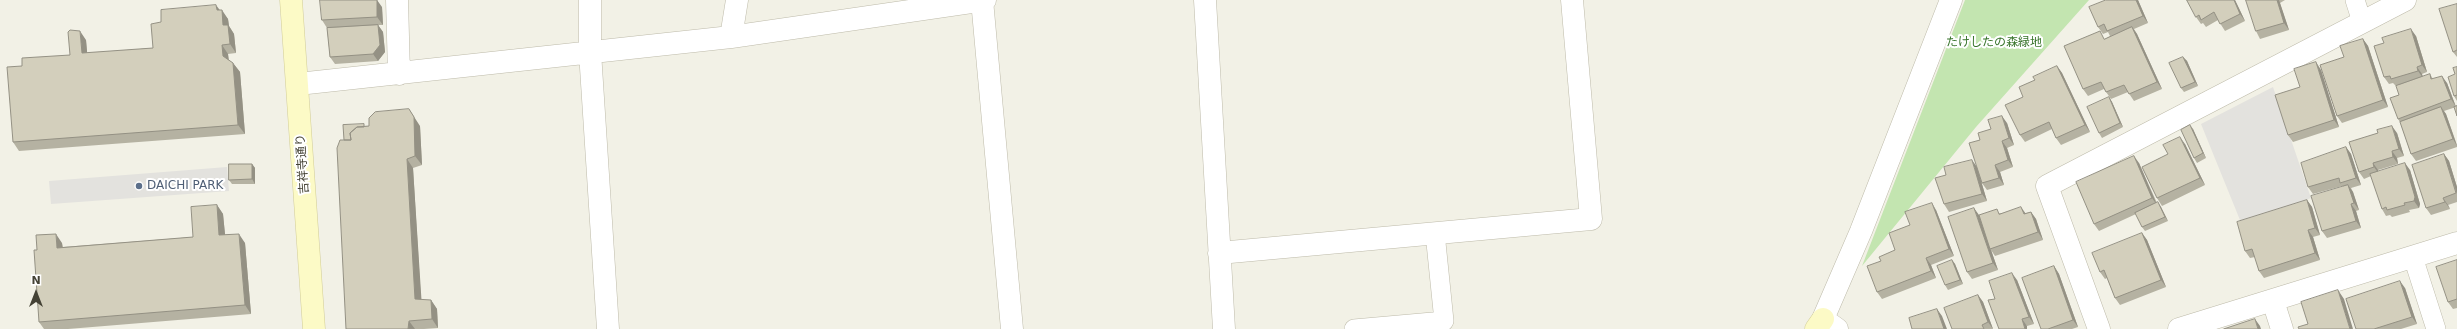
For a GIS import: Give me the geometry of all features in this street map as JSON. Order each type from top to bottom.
[{"type":"main road","name":"吉祥寺通り","points":[[292,0],[314,329]]},
{"type":"street","points":[[397,0],[399,74]]},
{"type":"street","points":[[590,0],[590,52],[608,329]]},
{"type":"street","points":[[731,37],[737,0]]},
{"type":"street","points":[[1205,0],[1224,329]]},
{"type":"street","points":[[1220,253],[1591,219],[1572,0]]},
{"type":"street","points":[[1825,326],[1951,0]]},
{"type":"street","points":[[2099,329],[2047,186],[2405,0]]},
{"type":"street","points":[[298,84],[731,37],[974,1],[1012,329]]},
{"type":"street","points":[[2179,329],[2457,243]]},
{"type":"street","points":[[2273,301],[2282,329]]},
{"type":"lane","points":[[2355,0],[2362,22]]},
{"type":"lane","points":[[1354,329],[1444,321],[1435,233]]},
{"type":"lane","points":[[2413,257],[2436,329]]},
{"type":"green space","name":"たけしたの森緑地","points":[[1965,0],[2089,0],[1976,127],[1862,266]]},
{"type":"shaded area","points":[[2273,87],[2311,198],[2242,225],[2201,124]]},
{"type":"shaded area","name":"DAICHI PARK","points":[[227,167],[229,191],[51,204],[49,181]]},
{"type":"building","points":[[320,0],[377,0],[377,17],[322,20]]},
{"type":"building","points":[[2106,0],[2136,0],[2143,16],[2107,31],[2104,24],[2098,27],[2089,7]]},
{"type":"building","points":[[2187,0],[2234,0],[2240,14],[2220,24],[2214,12],[2201,20],[2199,15],[2196,17]]},
{"type":"building","points":[[2246,0],[2277,0],[2284,23],[2256,31]]},
{"type":"building","points":[[2457,4],[2457,50],[2453,52],[2439,9]]},
{"type":"building","points":[[216,5],[217,10],[222,10],[223,25],[228,25],[230,44],[222,45],[223,56],[233,63],[238,125],[13,142],[7,67],[22,66],[22,58],[70,55],[68,32],[70,30],[80,31],[82,53],[153,48],[151,24],[161,22],[161,10]]},
{"type":"building","points":[[378,25],[380,45],[373,54],[330,57],[327,28]]},
{"type":"building","points":[[2132,27],[2157,82],[2129,94],[2124,85],[2106,92],[2101,82],[2083,89],[2064,46],[2100,31],[2104,39]]},
{"type":"building","points":[[2411,29],[2422,65],[2417,67],[2418,71],[2391,79],[2390,76],[2384,77],[2374,46],[2384,43],[2382,38]]},
{"type":"building","points":[[2363,39],[2383,100],[2337,116],[2320,65],[2344,57],[2340,46]]},
{"type":"building","points":[[2183,57],[2195,82],[2181,88],[2169,63]]},
{"type":"building","points":[[2316,62],[2334,120],[2288,135],[2275,95],[2300,87],[2294,69]]},
{"type":"building","points":[[2057,66],[2085,125],[2056,138],[2049,122],[2020,135],[2005,105],[2023,97],[2019,87],[2035,80],[2033,77]]},
{"type":"building","points":[[2457,67],[2457,95],[2454,96],[2448,77],[2455,74],[2453,68]]},
{"type":"building","points":[[2430,74],[2431,79],[2442,76],[2451,99],[2398,119],[2390,98],[2399,95],[2396,86]]},
{"type":"building","points":[[2109,97],[2120,123],[2099,133],[2087,107]]},
{"type":"building","points":[[2457,106],[2457,116],[2454,107]]},
{"type":"building","points":[[2441,107],[2453,139],[2411,154],[2400,122]]},
{"type":"building","points":[[409,109],[414,117],[415,156],[407,159],[415,299],[431,300],[432,319],[409,321],[408,329],[346,329],[337,148],[340,140],[351,140],[350,133],[357,127],[369,126],[369,118],[375,112]]},
{"type":"building","points":[[2002,116],[2009,138],[2002,141],[2008,160],[1995,165],[1999,178],[1982,183],[1969,143],[1980,140],[1978,133],[1991,129],[1988,120]]},
{"type":"building","points":[[364,124],[364,127],[357,127],[350,133],[351,140],[344,140],[343,125]]},
{"type":"building","points":[[2190,125],[2203,153],[2194,158],[2181,130]]},
{"type":"building","points":[[2392,126],[2399,149],[2392,151],[2393,157],[2373,163],[2374,167],[2359,172],[2349,142],[2378,133],[2377,130]]},
{"type":"building","points":[[2180,137],[2200,178],[2157,198],[2142,167],[2168,154],[2163,145]]},
{"type":"building","points":[[2346,147],[2356,178],[2340,183],[2339,178],[2308,187],[2301,163]]},
{"type":"building","points":[[2444,154],[2456,193],[2443,198],[2445,202],[2426,208],[2412,165]]},
{"type":"building","points":[[2134,156],[2152,198],[2094,224],[2076,182]]},
{"type":"building","points":[[1972,160],[1982,194],[1944,204],[1935,178],[1946,175],[1944,167]]},
{"type":"building","points":[[2405,163],[2415,197],[2414,201],[2404,203],[2405,205],[2387,210],[2386,207],[2382,209],[2370,174]]},
{"type":"building","points":[[229,164],[252,164],[252,179],[229,180]]},
{"type":"building","points":[[2348,185],[2354,203],[2351,204],[2356,221],[2322,231],[2311,196]]},
{"type":"building","points":[[2307,200],[2315,228],[2308,230],[2315,253],[2259,271],[2252,249],[2245,251],[2237,222]]},
{"type":"building","points":[[2158,202],[2165,217],[2142,227],[2135,213]]},
{"type":"building","points":[[1932,203],[1949,249],[1926,258],[1931,271],[1877,292],[1867,266],[1881,261],[1879,257],[1895,250],[1889,233],[1910,225],[1905,212]]},
{"type":"building","points":[[217,205],[219,235],[239,234],[245,305],[39,322],[34,250],[37,250],[36,235],[56,234],[57,248],[193,237],[191,207]]},
{"type":"building","points":[[2021,207],[2024,214],[2031,212],[2038,232],[1990,249],[1979,215],[1997,209],[1999,214]]},
{"type":"building","points":[[1974,208],[1993,263],[1967,272],[1948,217]]},
{"type":"building","points":[[2142,233],[2161,280],[2115,298],[2104,270],[2100,272],[2092,253]]},
{"type":"building","points":[[1952,260],[1960,280],[1945,285],[1937,266]]},
{"type":"building","points":[[2457,260],[2457,299],[2448,302],[2436,267]]},
{"type":"building","points":[[2054,266],[2073,320],[2048,329],[2041,329],[2022,278]]},
{"type":"building","points":[[2012,273],[2029,317],[2022,319],[2025,329],[1999,329],[1988,300],[1995,299],[1989,281]]},
{"type":"building","points":[[2400,281],[2412,317],[2374,329],[2356,329],[2346,299]]},
{"type":"building","points":[[2338,290],[2350,329],[2299,329],[2298,327],[2308,324],[2301,302]]},
{"type":"building","points":[[1978,295],[1988,322],[1982,325],[1984,329],[1952,329],[1944,308]]},
{"type":"building","points":[[1937,309],[1944,329],[1912,329],[1909,318]]},
{"type":"building","points":[[2255,319],[2258,329],[2224,329]]},
{"type":"place","name":"DAICHI PARK","points":[[139,186]]}]
